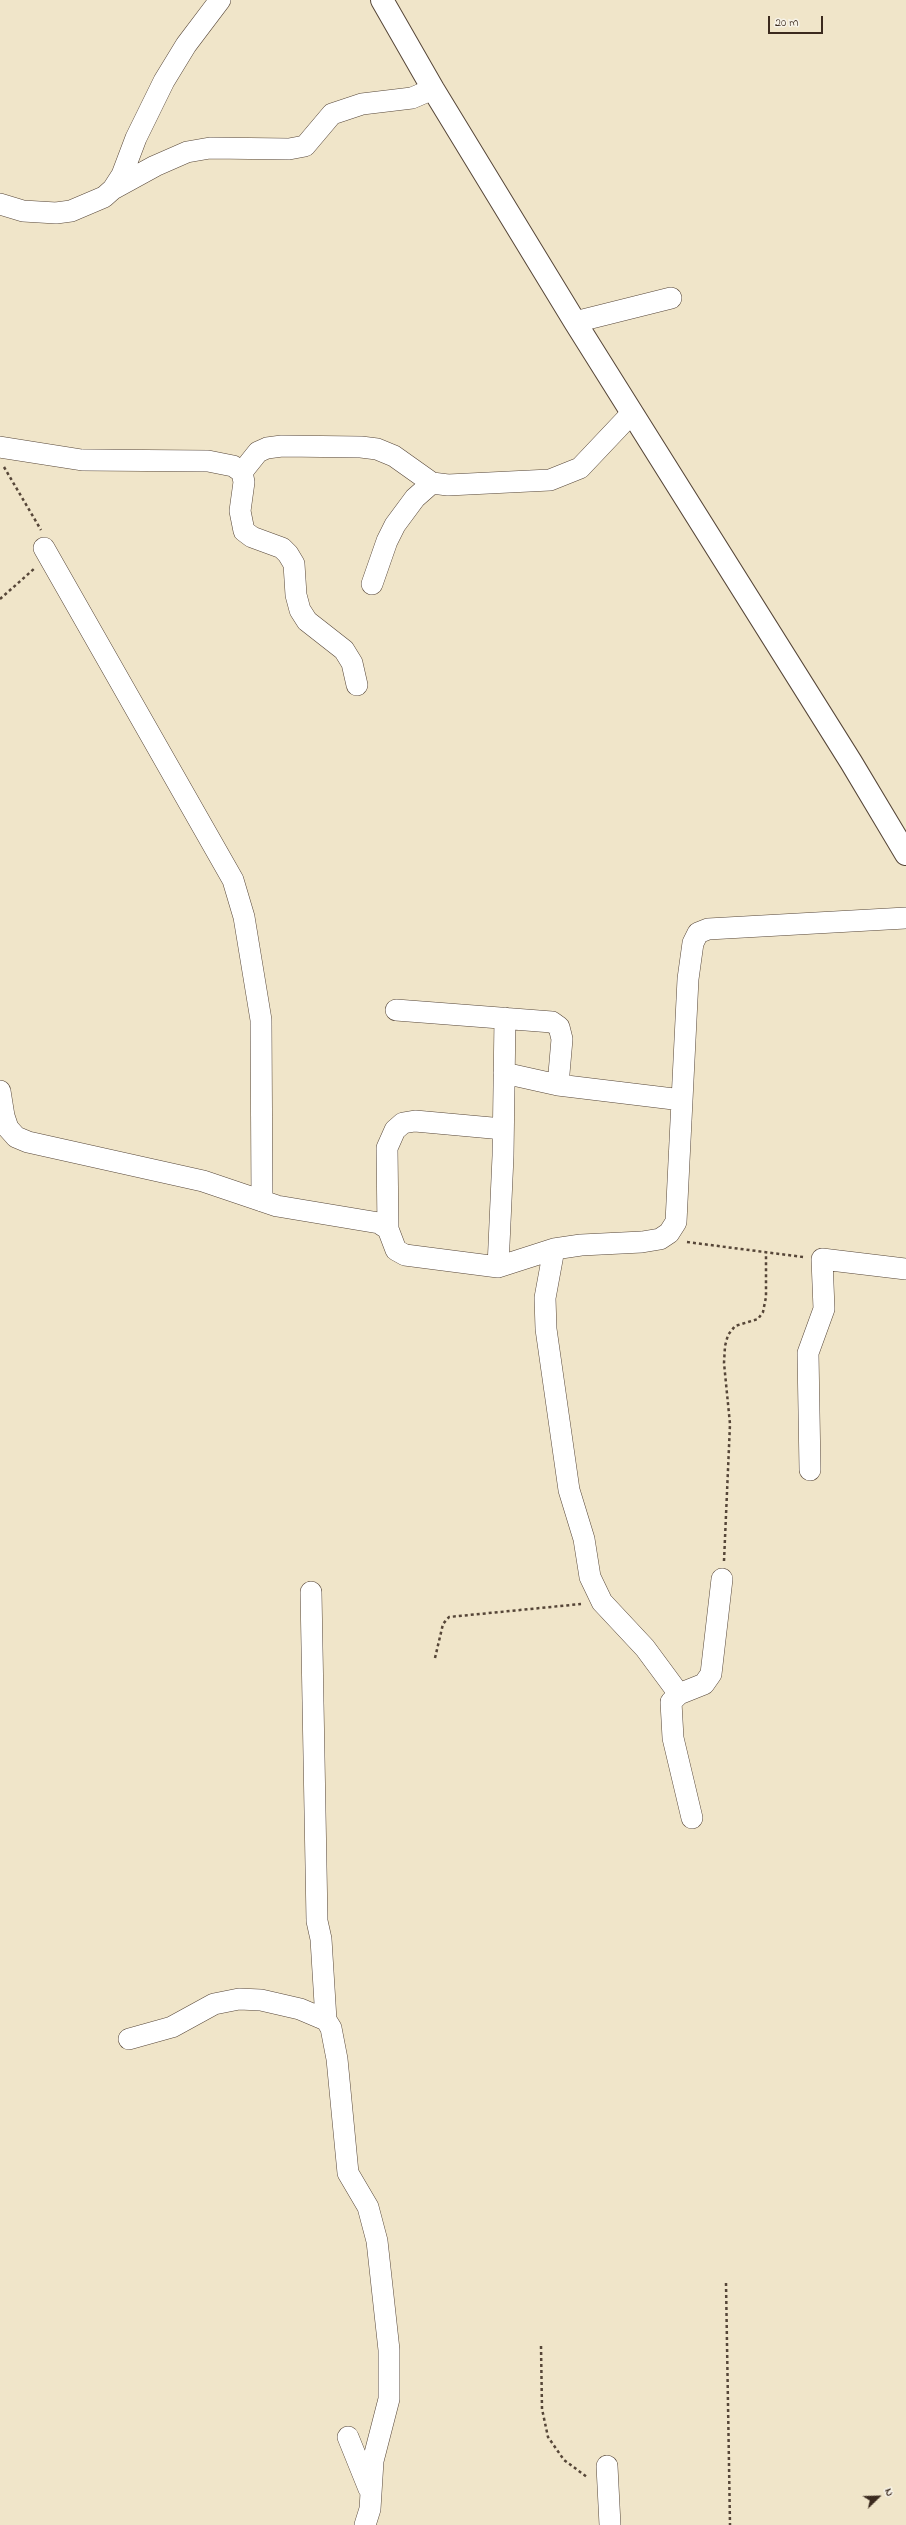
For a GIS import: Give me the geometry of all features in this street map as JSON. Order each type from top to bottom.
[{"type":"street","points":[[113,189],[122,175],[136,138],[164,81],[186,45],[220,0]]},
{"type":"street","points":[[382,0],[433,90],[575,322],[906,854]]},
{"type":"street","points":[[0,204],[23,211],[56,213],[71,211],[104,197],[113,189],[160,163],[187,152],[210,148],[289,149],[305,146],[332,114],[362,104],[412,98],[433,90]]},
{"type":"street","points":[[575,322],[670,298]]},
{"type":"street","points":[[242,472],[258,452],[267,448],[282,446],[361,446],[377,449],[394,456],[432,483],[448,485],[538,482],[562,476],[580,468],[592,457],[632,412]]},
{"type":"street","points":[[2,456],[16,451],[82,460],[208,461],[233,466],[242,472],[244,482],[240,511],[244,531],[252,537],[282,548],[288,554],[294,564],[296,595],[300,610],[307,621],[344,650],[352,663],[357,685]]},
{"type":"street","points":[[372,584],[387,541],[395,525],[415,498],[432,483]]},
{"type":"street","points":[[44,548],[233,880],[244,917],[261,1020],[262,1201]]},
{"type":"street","points":[[503,1129],[414,1121],[403,1123],[395,1130],[388,1148],[388,1229],[396,1250],[405,1255],[498,1267],[554,1249],[581,1245],[642,1242],[660,1239],[670,1233],[676,1222],[688,978],[693,943],[698,933],[708,929],[906,918]]},
{"type":"street","points":[[396,1010],[552,1022],[559,1027],[562,1039],[558,1084]]},
{"type":"street","points":[[498,1267],[505,1018]]},
{"type":"street","points":[[504,1073],[558,1084],[682,1100]]},
{"type":"street","points":[[0,1091],[4,1116],[8,1128],[16,1137],[28,1142],[203,1181],[262,1201],[292,1209],[379,1223],[388,1229]]},
{"type":"street","points":[[554,1249],[545,1298],[546,1329],[570,1490],[584,1539],[590,1577],[602,1602],[645,1648],[679,1694]]},
{"type":"street","points":[[810,1470],[808,1353],[824,1309],[822,1259],[906,1269]]},
{"type":"street","points":[[692,1818],[673,1738],[670,1714],[671,1702],[679,1694],[704,1684],[711,1674],[722,1579]]},
{"type":"street","points":[[311,1592],[317,1921],[321,1939],[326,2020],[331,2028],[337,2059],[348,2173],[368,2207],[376,2241],[389,2350],[389,2399],[373,2461],[371,2494],[365,2525]]},
{"type":"street","points":[[129,2039],[172,2027],[214,2004],[239,1999],[261,2000],[300,2009],[326,2020]]},
{"type":"street","points":[[348,2437],[371,2494]]},
{"type":"street","points":[[608,2476],[610,2525]]},
{"type":"path","points":[[0,599],[36,567],[44,548],[42,532],[33,512],[2,456]]},
{"type":"path","points":[[660,1239],[822,1259]]},
{"type":"path","points":[[722,1579],[730,1424],[724,1363],[725,1346],[728,1335],[735,1326],[758,1319],[763,1312],[766,1297],[766,1252]]},
{"type":"path","points":[[435,1658],[442,1624],[449,1617],[602,1602]]},
{"type":"path","points":[[726,2282],[730,2525]]},
{"type":"path","points":[[541,2346],[542,2409],[548,2437],[554,2449],[576,2470],[590,2479],[608,2476]]}]
